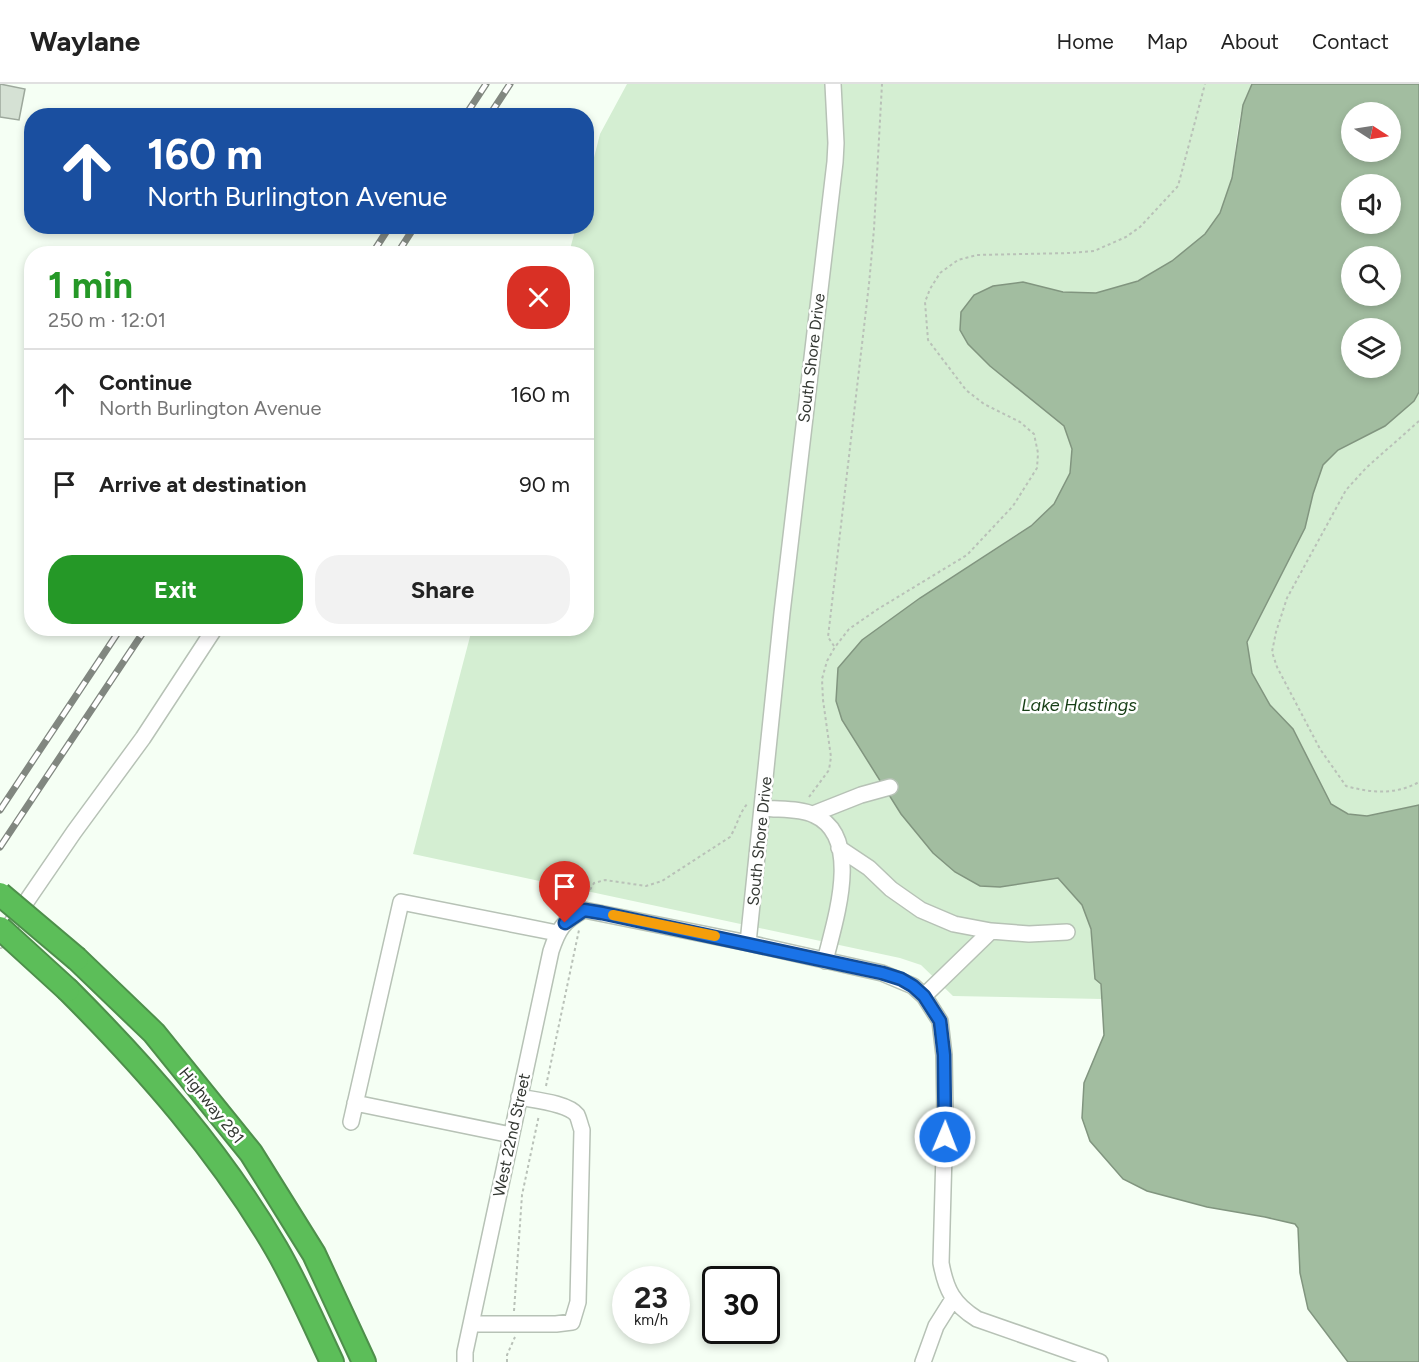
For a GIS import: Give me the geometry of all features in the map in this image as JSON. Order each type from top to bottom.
[{"type":"highway","name":"Highway 281","points":[[0,894],[77,959],[154,1033],[251,1153],[314,1254],[364,1362]]},
{"type":"highway","name":"Highway 281","points":[[0,928],[68,990],[118,1040],[153,1078],[217,1159],[276,1248],[332,1362]]},
{"type":"street","name":"South Shore Drive","points":[[748,943],[782,613],[835,162],[832,84]]},
{"type":"street","points":[[0,940],[74,832],[143,738],[210,636]]},
{"type":"street","points":[[807,813],[890,787]]},
{"type":"street","points":[[764,804],[807,813],[825,822],[833,833],[839,848],[843,877],[842,892],[825,961]]},
{"type":"street","points":[[839,848],[869,868],[891,889],[921,910],[954,924],[991,931],[1029,934],[1067,932]]},
{"type":"street","points":[[351,1122],[401,902],[555,940],[565,923],[584,910],[748,943],[901,979],[924,996],[940,1021],[944,1055],[945,1116],[941,1263],[945,1284],[953,1299],[965,1312],[976,1319],[1100,1362]]},
{"type":"street","points":[[924,996],[991,931]]},
{"type":"street","name":"West 22nd Street","points":[[465,1362],[465,1352],[519,1097],[555,940]]},
{"type":"street","points":[[471,1324],[572,1322],[578,1302],[582,1130],[577,1116],[570,1109],[519,1097]]},
{"type":"street","points":[[355,1103],[511,1135]]},
{"type":"street","points":[[923,1362],[936,1326],[953,1299]]},
{"type":"path","points":[[835,647],[828,637],[869,284],[882,84]]},
{"type":"path","points":[[807,813],[829,770],[831,757],[822,679],[827,661],[835,647],[849,629],[967,555],[1013,506],[1037,468],[1038,453],[1034,434],[1020,422],[984,404],[966,390],[928,340],[925,302],[930,289],[939,273],[958,260],[977,255],[1094,251],[1126,237],[1140,227],[1178,186],[1205,84]]},
{"type":"path","points":[[1419,421],[1366,468],[1346,490],[1287,598],[1272,652],[1287,689],[1320,749],[1346,786],[1379,793],[1419,782]]},
{"type":"path","points":[[507,1362],[507,1355],[516,1334],[514,1310],[522,1195],[590,888],[594,883],[605,880],[646,886],[662,881],[730,837],[746,804],[750,801],[764,804]]},
{"type":"shaded area","points":[[627,84],[1252,84],[1240,118],[1232,174],[1220,213],[1211,227],[1184,253],[1129,284],[1096,293],[1059,291],[1023,282],[1037,404],[1064,426],[1072,449],[1071,473],[1054,504],[1031,525],[920,598],[862,640],[838,668],[836,701],[1000,887],[1058,878],[1079,900],[1088,921],[1095,979],[1101,983],[1102,999],[953,996],[921,965],[900,958],[413,854],[470,636],[594,636],[594,246],[571,246],[574,234],[594,234],[594,158],[600,134]]},
{"type":"shaded area","points":[[1419,392],[1419,805],[1367,816],[1348,814],[1331,804],[1293,729],[1270,705],[1252,673],[1247,642],[1305,528],[1323,465],[1338,450],[1385,426],[1414,401]]},
{"type":"water","name":"Lake Hastings","points":[[1252,84],[1419,84],[1419,392],[1414,401],[1385,426],[1338,450],[1323,465],[1305,528],[1247,642],[1252,673],[1270,705],[1293,729],[1331,804],[1348,814],[1367,816],[1419,805],[1419,1362],[1348,1362],[1308,1309],[1300,1273],[1298,1228],[1295,1224],[1207,1207],[1147,1191],[1123,1179],[1090,1141],[1082,1118],[1084,1083],[1104,1035],[1101,984],[1095,979],[1091,929],[1082,905],[1058,878],[1000,887],[980,886],[955,872],[933,853],[901,814],[842,720],[836,701],[838,668],[862,640],[920,598],[1031,526],[1054,504],[1070,473],[1072,449],[1064,426],[990,366],[968,344],[960,330],[961,312],[974,295],[993,286],[1023,282],[1063,292],[1096,293],[1138,281],[1172,261],[1205,234],[1220,213],[1232,178],[1243,105]]},
{"type":"building","points":[[0,84],[25,89],[19,120],[0,117]]},
{"type":"railway","points":[[470,108],[486,84]]},
{"type":"railway","points":[[494,108],[510,84]]},
{"type":"railway","points":[[377,246],[385,234]]},
{"type":"railway","points":[[402,246],[410,234]]},
{"type":"railway","points":[[0,810],[116,636]]},
{"type":"railway","points":[[0,847],[141,636]]},
{"type":"slow traffic","points":[[613,915],[715,936]]},
{"type":"route","points":[[565,923],[584,910],[602,913],[748,943],[901,979],[924,996],[940,1021],[944,1055],[945,1137]]}]
